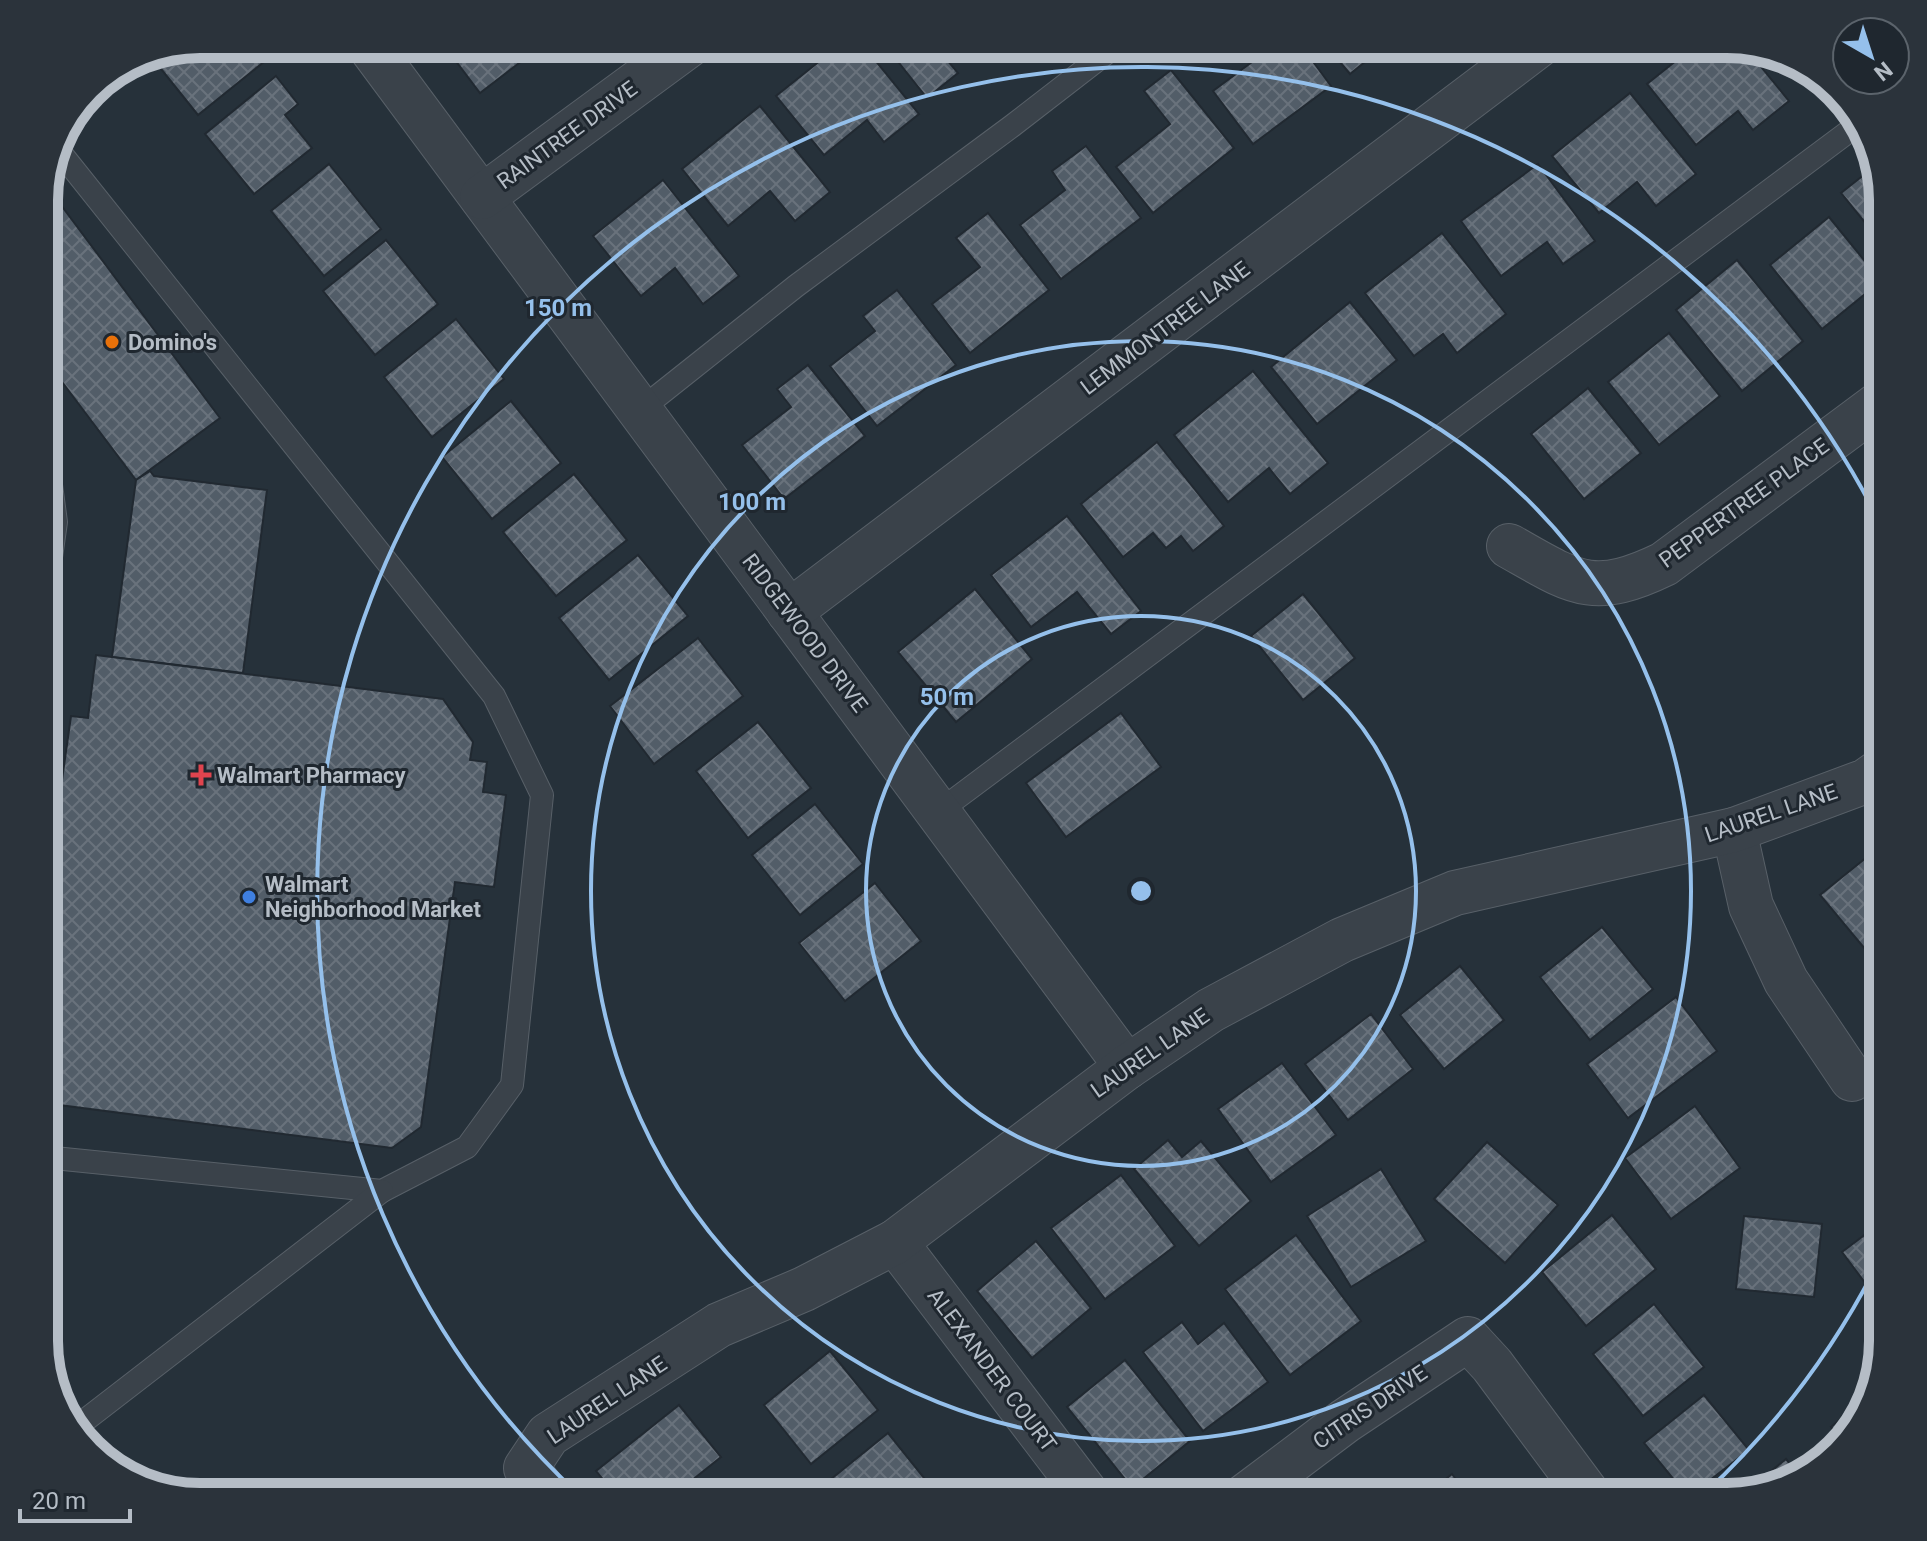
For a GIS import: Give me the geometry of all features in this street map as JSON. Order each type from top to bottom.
[{"type":"street","name":"RIDGEWOOD DRIVE","points":[[378,58],[1127,1067]]},
{"type":"street","name":"RAINTREE DRIVE","points":[[482,197],[671,58]]},
{"type":"street","name":"LEMMONTREE LANE","points":[[789,612],[1521,58]]},
{"type":"street","name":"PEPPERTREE PLACE","points":[[1509,546],[1565,577],[1596,585],[1640,576],[1664,564],[1869,411]]},
{"type":"street","name":"LAUREL LANE","points":[[538,1483],[526,1468],[548,1435],[719,1325],[804,1289],[895,1242],[1127,1067],[1211,1010],[1342,940],[1455,893],[1734,830],[1869,779]]},
{"type":"street","points":[[1734,830],[1751,906],[1786,981],[1852,1079]]},
{"type":"street","name":"ALEXANDER COURT","points":[[895,1242],[1078,1483]]},
{"type":"street","name":"CITRIS DRIVE","points":[[1263,1483],[1345,1421],[1468,1339],[1492,1365],[1580,1483]]},
{"type":"lane","points":[[640,410],[796,286],[1100,58]]},
{"type":"lane","points":[[938,812],[1851,130]]},
{"type":"lane","points":[[65,158],[494,696],[542,795],[512,1085],[467,1147],[382,1191],[83,1422]]},
{"type":"lane","points":[[58,1158],[382,1191]]},
{"type":"building","points":[[263,58],[265,61],[198,115],[158,65],[182,59]]},
{"type":"building","points":[[454,58],[526,58],[480,93]]},
{"type":"building","points":[[824,58],[873,58],[919,114],[884,142],[867,120],[824,155],[776,96]]},
{"type":"building","points":[[895,58],[945,58],[958,73],[927,98]]},
{"type":"building","points":[[1257,58],[1310,58],[1331,86],[1253,144],[1213,91]]},
{"type":"building","points":[[1337,58],[1370,58],[1350,74]]},
{"type":"building","points":[[1680,58],[1736,58],[1757,62],[1789,101],[1753,130],[1738,111],[1696,145],[1647,84]]},
{"type":"building","points":[[1171,70],[1234,148],[1153,213],[1116,167],[1170,124],[1144,91]]},
{"type":"building","points":[[276,76],[298,104],[285,115],[312,148],[254,194],[205,134]]},
{"type":"building","points":[[1630,93],[1696,174],[1656,206],[1637,182],[1599,213],[1552,156]]},
{"type":"building","points":[[760,106],[830,192],[795,221],[770,191],[728,226],[682,169]]},
{"type":"building","points":[[1086,146],[1141,218],[1061,279],[1020,225],[1065,190],[1052,171]]},
{"type":"building","points":[[329,164],[381,229],[324,276],[271,211]]},
{"type":"building","points":[[1538,164],[1595,241],[1563,264],[1547,242],[1501,276],[1461,221]]},
{"type":"building","points":[[1866,173],[1869,228],[1841,193]]},
{"type":"building","points":[[663,180],[739,276],[703,304],[675,268],[641,296],[593,236]]},
{"type":"building","points":[[58,201],[220,418],[136,480],[58,377]]},
{"type":"building","points":[[988,213],[1049,290],[970,353],[932,304],[980,267],[956,238]]},
{"type":"building","points":[[1829,217],[1869,266],[1869,291],[1822,329],[1770,265]]},
{"type":"building","points":[[1442,233],[1506,314],[1457,353],[1443,334],[1414,356],[1365,293]]},
{"type":"building","points":[[386,240],[438,304],[375,355],[323,291]]},
{"type":"building","points":[[1737,260],[1803,341],[1742,391],[1676,310]]},
{"type":"building","points":[[897,290],[956,365],[877,426],[830,366],[875,331],[863,316]]},
{"type":"building","points":[[1350,302],[1397,360],[1317,424],[1271,367]]},
{"type":"building","points":[[456,319],[504,379],[432,437],[384,377]]},
{"type":"building","points":[[1669,333],[1720,396],[1659,445],[1608,382]]},
{"type":"building","points":[[808,365],[865,436],[784,499],[742,445],[791,407],[777,389]]},
{"type":"building","points":[[1253,371],[1328,463],[1290,494],[1269,468],[1228,502],[1174,435]]},
{"type":"building","points":[[1588,388],[1641,453],[1584,499],[1531,434]]},
{"type":"building","points":[[511,401],[561,463],[492,519],[442,457]]},
{"type":"building","points":[[1157,442],[1224,526],[1193,551],[1181,536],[1166,548],[1153,533],[1123,557],[1081,504]]},
{"type":"building","points":[[150,471],[154,476],[267,490],[243,673],[112,657],[136,480]]},
{"type":"building","points":[[574,474],[627,540],[556,596],[503,532]]},
{"type":"building","points":[[1067,516],[1141,611],[1111,634],[1077,592],[1031,627],[991,575]]},
{"type":"building","points":[[638,555],[688,616],[609,680],[559,618]]},
{"type":"building","points":[[975,589],[1032,659],[956,722],[898,652]]},
{"type":"building","points":[[1303,594],[1355,658],[1303,700],[1251,636]]},
{"type":"building","points":[[698,638],[743,696],[654,764],[610,706]]},
{"type":"building","name":"Walmart Neighborhood Market","points":[[96,655],[443,699],[473,742],[470,760],[487,762],[483,792],[506,795],[494,887],[455,882],[421,1127],[392,1148],[58,1105],[58,936],[61,914],[58,914],[58,808],[71,716],[88,718]]},
{"type":"building","points":[[1121,713],[1161,767],[1066,837],[1026,783]]},
{"type":"building","points":[[758,722],[811,788],[748,838],[696,771]]},
{"type":"building","points":[[815,804],[863,864],[800,915],[752,855]]},
{"type":"building","points":[[1869,855],[1869,946],[1865,949],[1820,895]]},
{"type":"building","points":[[875,883],[921,941],[845,1001],[799,943]]},
{"type":"building","points":[[1602,927],[1653,989],[1590,1040],[1540,977]]},
{"type":"building","points":[[1460,966],[1504,1020],[1444,1069],[1400,1015]]},
{"type":"building","points":[[1676,997],[1717,1051],[1628,1118],[1587,1064]]},
{"type":"building","points":[[1371,1014],[1413,1069],[1348,1120],[1305,1064]]},
{"type":"building","points":[[1282,1063],[1336,1135],[1271,1182],[1218,1109]]},
{"type":"building","points":[[1695,1106],[1740,1168],[1671,1219],[1625,1158]]},
{"type":"building","points":[[1168,1140],[1182,1157],[1201,1141],[1251,1201],[1199,1246],[1134,1169]]},
{"type":"building","points":[[1487,1142],[1558,1205],[1505,1263],[1434,1199]]},
{"type":"building","points":[[1381,1169],[1426,1241],[1351,1287],[1307,1216]]},
{"type":"building","points":[[1121,1175],[1175,1246],[1105,1299],[1051,1228]]},
{"type":"building","points":[[1612,1215],[1656,1269],[1586,1326],[1542,1272]]},
{"type":"building","points":[[1744,1216],[1822,1224],[1814,1297],[1736,1289]]},
{"type":"building","points":[[1869,1232],[1869,1288],[1842,1252]]},
{"type":"building","points":[[1296,1235],[1361,1321],[1290,1375],[1225,1289]]},
{"type":"building","points":[[1036,1241],[1091,1308],[1032,1358],[977,1291]]},
{"type":"building","points":[[1654,1304],[1704,1367],[1643,1416],[1593,1354]]},
{"type":"building","points":[[1182,1322],[1198,1344],[1224,1323],[1268,1382],[1203,1431],[1143,1352]]},
{"type":"building","points":[[830,1351],[878,1410],[811,1464],[764,1405]]},
{"type":"building","points":[[1125,1360],[1190,1441],[1138,1483],[1128,1483],[1067,1407]]},
{"type":"building","points":[[1704,1395],[1749,1450],[1706,1483],[1677,1483],[1644,1443]]},
{"type":"building","points":[[679,1405],[721,1457],[688,1483],[606,1483],[596,1471]]},
{"type":"building","points":[[1850,1411],[1835,1432],[1831,1427]]},
{"type":"building","points":[[888,1433],[928,1483],[826,1483]]},
{"type":"building","points":[[1786,1459],[1792,1467],[1772,1475],[1762,1478]]},
{"type":"building","points":[[1452,1474],[1459,1483],[1441,1483]]},
{"type":"place","name":"Domino's","points":[[112,342]]},
{"type":"place","name":"Walmart Pharmacy","points":[[201,775]]},
{"type":"place","name":"Walmart Neighborhood Market","points":[[249,897]]}]
